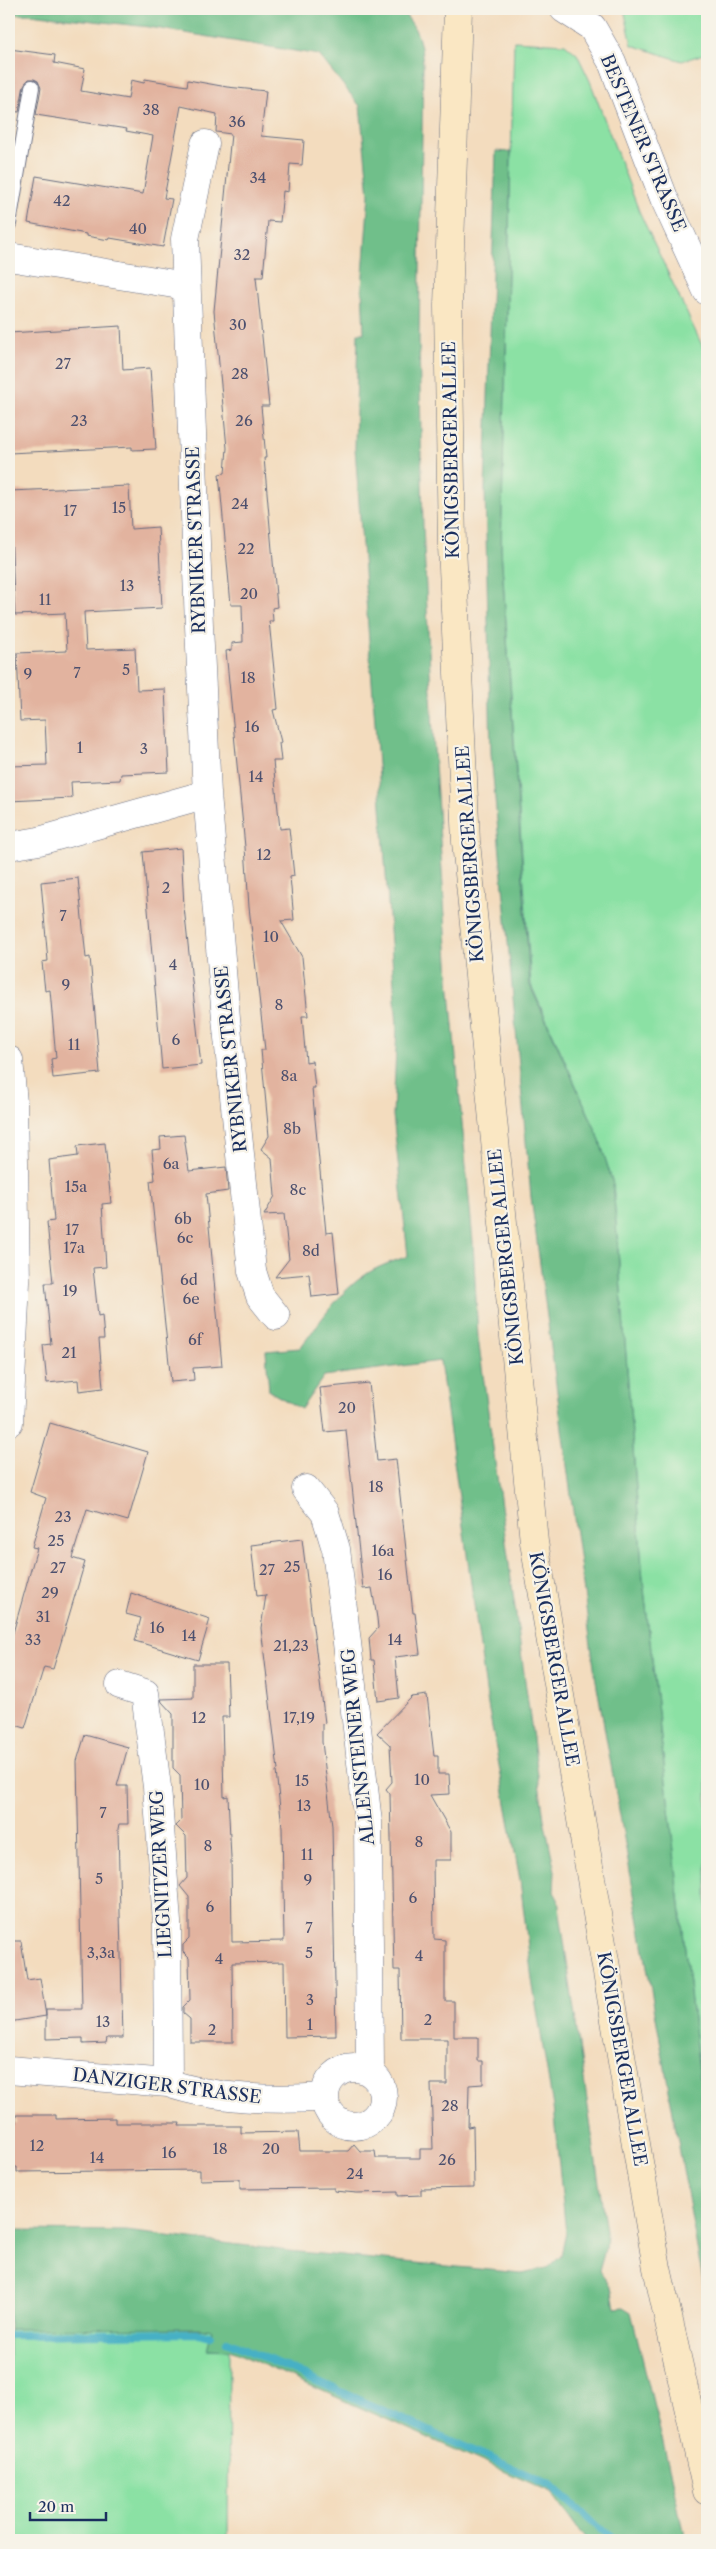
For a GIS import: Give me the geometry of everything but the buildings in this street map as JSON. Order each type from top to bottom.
[{"type":"main road","name":"KÖNIGSBERGER ALLEE","points":[[458,9],[448,306],[452,546],[465,823],[532,1522],[658,2268],[707,2491]]},
{"type":"street","name":"BESTENER STRASSE","points":[[564,9],[592,27],[612,62],[664,198],[707,290]]},
{"type":"street","name":"RYBNIKER STRASSE","points":[[205,144],[185,239],[207,794],[226,1018],[252,1271],[260,1296],[276,1316]]},
{"type":"street","points":[[9,257],[186,286]]},
{"type":"street","points":[[9,846],[39,841],[207,794]]},
{"type":"street","points":[[9,1060],[13,1103],[16,1282],[9,1422]]},
{"type":"street","name":"ALLENSTEINER WEG","points":[[306,1490],[324,1514],[336,1549],[366,1802],[368,1830],[370,2072]]},
{"type":"street","name":"LIEGNITZER WEG","points":[[120,1685],[145,1693],[156,1778],[167,1922],[168,2083]]},
{"type":"street","points":[[354,2067],[370,2072],[378,2079],[384,2098],[377,2115],[370,2121],[360,2125],[349,2125],[339,2121],[332,2115],[325,2097],[330,2081],[344,2070],[354,2067]]},
{"type":"street","name":"DANZIGER STRASSE","points":[[9,2070],[168,2083],[192,2091],[291,2100],[325,2097]]},
{"type":"lane","points":[[9,224],[32,87]]},
{"type":"green space","points":[[9,9],[399,9],[414,27],[421,48],[423,64],[419,341],[423,526],[433,734],[450,992],[473,1242],[478,1338],[544,1819],[555,1871],[554,1892],[558,1899],[606,2232],[605,2250],[599,2271],[611,2287],[615,2308],[623,2307],[631,2312],[685,2540],[586,2540],[551,2492],[230,2350],[207,2349],[212,2330],[199,2328],[9,2329],[9,2230],[126,2231],[289,2251],[521,2273],[547,2268],[561,2255],[566,2233],[553,2107],[532,1980],[520,1880],[488,1705],[440,1361],[324,1376],[301,1409],[269,1391],[266,1351],[300,1348],[331,1307],[358,1280],[378,1268],[408,1256],[393,1115],[397,1026],[355,448],[358,333],[364,333],[362,288],[369,194],[360,106],[319,55],[149,27],[29,14],[9,15]]},
{"type":"green space","points":[[624,9],[707,9],[707,53],[682,61],[632,45]]},
{"type":"green space","points":[[514,41],[565,44],[577,54],[590,81],[639,211],[707,356],[707,2142],[643,1580],[613,1184],[598,1135],[531,985],[501,549]]},
{"type":"green space","points":[[496,151],[511,152],[501,549],[530,985],[598,1135],[613,1184],[643,1580],[707,2142],[707,2304],[595,1675],[531,1197],[491,754],[485,489]]},
{"type":"green space","points":[[65,2327],[199,2328],[212,2330],[208,2349],[229,2350],[228,2540],[9,2540],[9,2329]]},
{"type":"waterway","points":[[9,2335],[199,2333],[210,2336]]},
{"type":"waterway","points":[[227,2341],[550,2485],[613,2540]]}]
